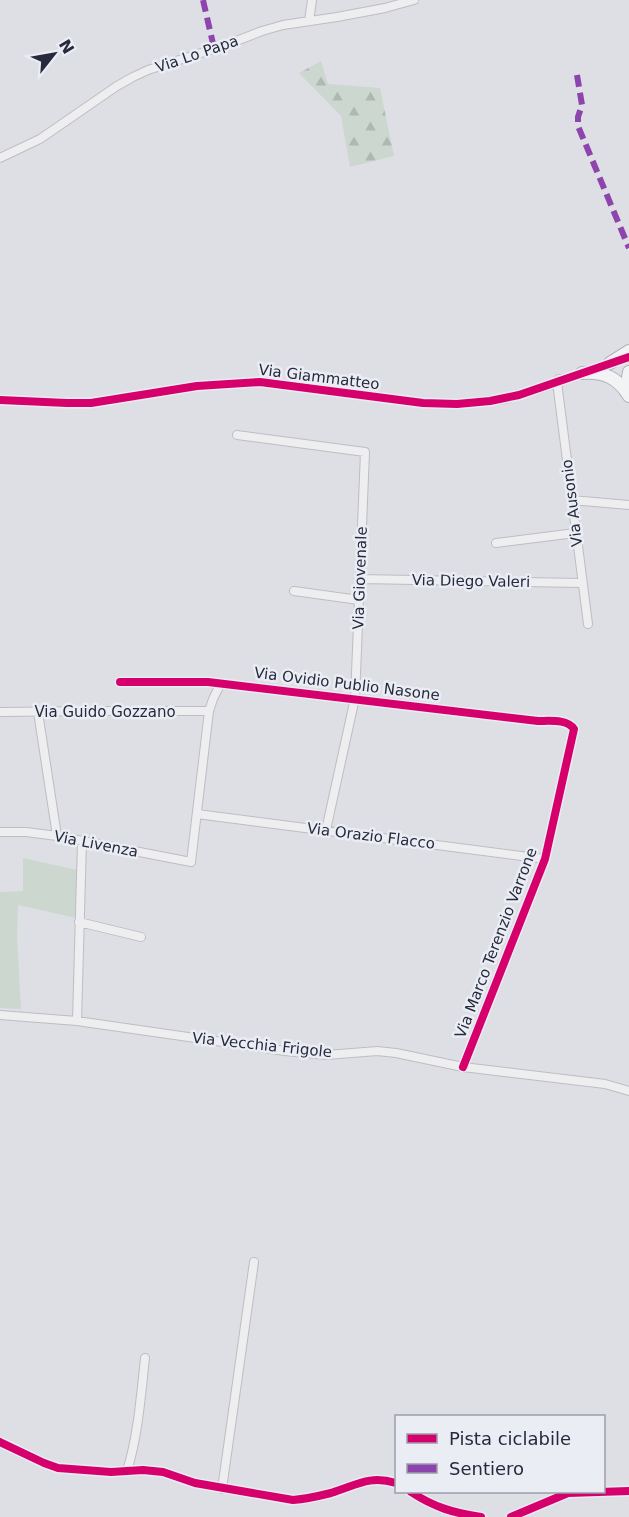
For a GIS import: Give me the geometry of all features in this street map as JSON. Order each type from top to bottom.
[{"type":"highway","points":[[610,363],[629,351]]},
{"type":"highway","points":[[629,372],[629,391]]},
{"type":"highway","points":[[582,373],[604,374],[615,380],[629,396]]},
{"type":"street","points":[[309,21],[312,0]]},
{"type":"street","name":"Via Lo Papa","points":[[0,158],[40,139],[133,76],[148,70],[283,25],[375,10],[414,0]]},
{"type":"street","points":[[557,382],[560,376],[608,357],[629,344]]},
{"type":"street","name":"Via Giammatteo","points":[[0,400],[91,403],[197,386],[260,382],[415,402],[457,404],[505,399],[629,357]]},
{"type":"street","name":"Via Ausonio","points":[[557,382],[588,624]]},
{"type":"street","name":"Via Giovenale","points":[[237,435],[365,452],[355,698],[326,830]]},
{"type":"street","points":[[571,500],[629,505]]},
{"type":"street","points":[[496,543],[576,533]]},
{"type":"street","name":"Via Diego Valeri","points":[[360,579],[582,583]]},
{"type":"street","points":[[294,591],[359,600]]},
{"type":"street","name":"Via Ovidio Publio Nasone","points":[[120,682],[221,683],[571,724]]},
{"type":"street","points":[[197,814],[209,711],[221,683]]},
{"type":"street","name":"Via Guido Gozzano","points":[[0,712],[209,711]]},
{"type":"street","points":[[38,712],[57,836]]},
{"type":"street","name":"Via Marco Terenzio Varrone","points":[[463,1066],[545,859],[574,729],[571,724]]},
{"type":"street","name":"Via Orazio Flacco","points":[[197,814],[545,859]]},
{"type":"street","name":"Via Livenza","points":[[0,832],[26,832],[57,836],[191,862],[197,814]]},
{"type":"street","points":[[76,1022],[82,841]]},
{"type":"street","points":[[79,922],[141,937]]},
{"type":"street","name":"Via Vecchia Frigole","points":[[0,1015],[76,1022],[285,1051],[327,1055],[377,1051],[396,1053],[463,1066],[605,1084],[629,1091]]},
{"type":"street","points":[[222,1489],[254,1262]]},
{"type":"street","points":[[127,1471],[138,1415],[145,1359]]},
{"type":"street","points":[[0,1442],[58,1468],[111,1472],[143,1470],[163,1472],[222,1489],[293,1500],[333,1492],[370,1480],[384,1479],[395,1483]]},
{"type":"street","points":[[605,1492],[629,1491]]},
{"type":"street","points":[[414,1493],[438,1508],[457,1514],[481,1517]]},
{"type":"street","points":[[511,1517],[568,1493]]},
{"type":"green space","points":[[321,61],[328,84],[380,88],[394,156],[350,167],[341,116],[299,73]]},
{"type":"green space","points":[[23,858],[77,870],[76,918],[18,905],[17,937],[21,1009],[0,1008],[0,892],[23,891]]},
{"type":"marked path","points":[[203,0],[214,48]]},
{"type":"marked path","points":[[577,75],[582,105],[578,126],[629,248]]},
{"type":"cycle path","points":[[0,400],[91,403],[197,386],[260,382],[423,403],[457,404],[519,395],[629,357]]},
{"type":"cycle path","points":[[120,682],[208,682],[538,721],[558,721],[574,729],[545,859],[463,1067]]},
{"type":"cycle path","points":[[0,1442],[58,1468],[111,1472],[143,1470],[163,1472],[195,1483],[293,1500],[331,1493],[370,1481],[395,1483]]},
{"type":"cycle path","points":[[605,1492],[629,1491]]},
{"type":"cycle path","points":[[413,1493],[444,1509],[481,1517]]},
{"type":"cycle path","points":[[511,1517],[568,1493]]}]
